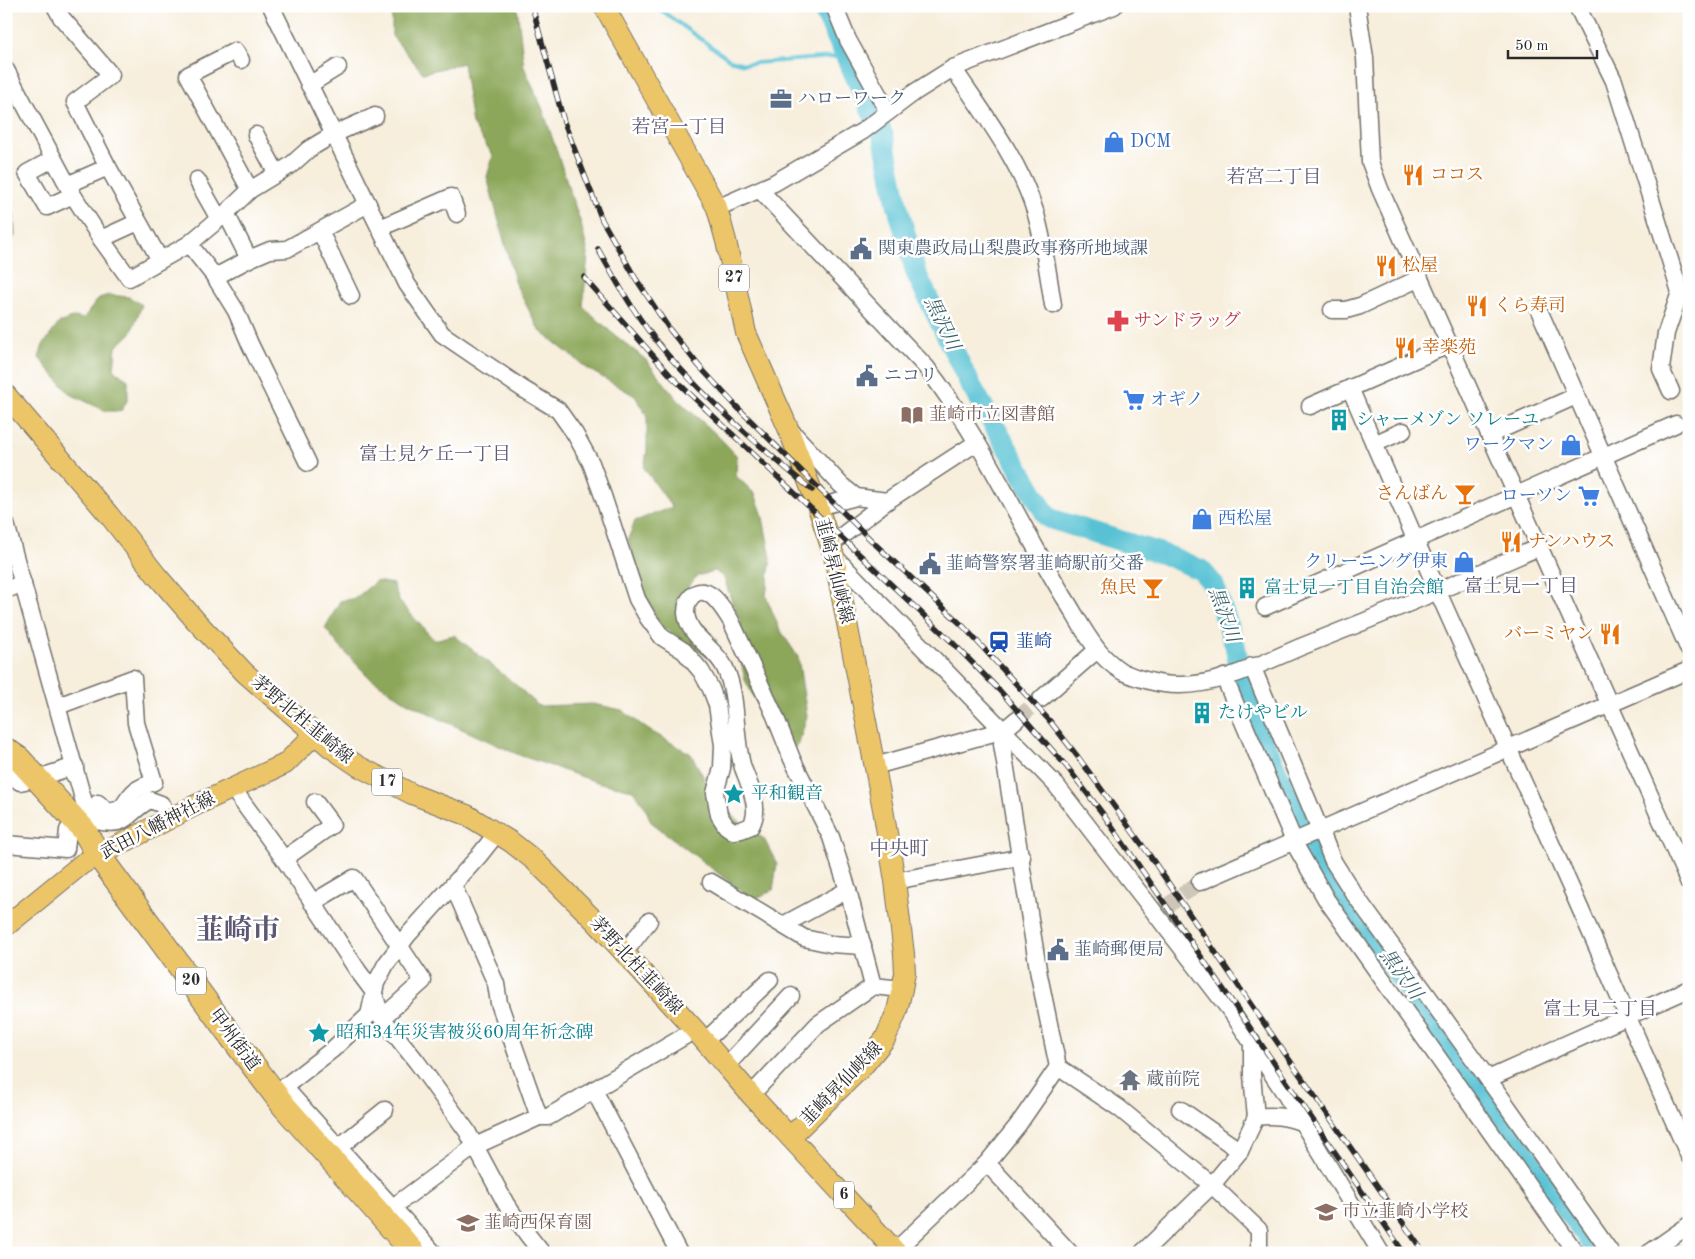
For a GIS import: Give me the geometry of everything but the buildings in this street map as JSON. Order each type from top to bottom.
[{"type":"highway","name":"甲州街道","points":[[6,750],[19,759],[84,830],[91,859],[234,1040],[279,1090],[414,1253]]},
{"type":"main road","name":"韮崎昇仙峡線","points":[[604,6],[717,208],[746,333],[788,428],[818,507],[832,550],[875,766],[895,881],[904,954],[904,973],[897,1012],[885,1038],[863,1066],[790,1137]]},
{"type":"main road","name":"茅野北杜韮崎線","points":[[6,395],[103,508],[157,576],[245,673],[315,734],[358,766],[412,794],[467,815],[497,833],[534,860],[597,923],[790,1137]]},
{"type":"main road","name":"武田八幡神社線","points":[[6,926],[91,859],[284,764],[315,734]]},
{"type":"main road","name":"6","points":[[790,1137],[895,1252]]},
{"type":"street","points":[[55,6],[61,17],[111,75],[76,102],[108,167],[160,260]]},
{"type":"street","points":[[271,6],[408,284],[442,334],[522,389],[558,410],[575,434],[591,463],[604,496],[637,599],[648,618],[662,636],[684,651],[711,689],[717,705],[723,744],[723,759],[715,793],[719,815],[726,826],[733,831],[751,826],[755,812],[738,750],[731,685],[719,656],[700,640],[687,619],[688,600],[698,592],[708,593],[723,607],[775,716],[792,759],[831,837],[848,890],[873,986]]},
{"type":"street","points":[[834,6],[848,40],[887,114]]},
{"type":"street","points":[[717,208],[760,190],[870,126],[915,92],[953,68],[1114,6]]},
{"type":"street","points":[[1357,6],[1365,58],[1370,162],[1380,189],[1689,882]]},
{"type":"street","points":[[1577,6],[1614,82],[1680,292],[1666,333],[1661,369],[1671,392]]},
{"type":"street","points":[[240,60],[235,51],[188,75],[250,190]]},
{"type":"street","points":[[309,85],[338,67]]},
{"type":"street","points":[[953,68],[1004,144],[1034,209],[1040,230],[1053,305]]},
{"type":"street","points":[[6,70],[70,190],[101,239],[129,278],[189,244],[223,216],[250,190],[291,166],[309,149],[334,134],[375,116]]},
{"type":"street","points":[[256,135],[277,174]]},
{"type":"street","points":[[53,159],[27,174],[47,207],[70,190],[108,167]]},
{"type":"street","points":[[197,180],[223,216],[249,259]]},
{"type":"street","points":[[760,190],[926,367],[944,389],[1037,552],[1097,650],[1120,670],[1148,680],[1177,686],[1224,677],[1438,592],[1539,548]]},
{"type":"street","points":[[380,228],[450,197],[457,214]]},
{"type":"street","points":[[215,277],[270,250],[287,249],[368,204]]},
{"type":"street","points":[[101,239],[138,222]]},
{"type":"street","points":[[320,231],[351,296]]},
{"type":"street","points":[[189,244],[215,277],[236,311],[308,463]]},
{"type":"street","points":[[1332,310],[1346,310],[1360,306],[1420,278]]},
{"type":"street","points":[[1538,308],[1603,456],[1685,630],[1689,650]]},
{"type":"street","points":[[1310,406],[1448,344]]},
{"type":"street","points":[[1350,388],[1438,592],[1689,1156]]},
{"type":"street","points":[[1488,434],[1576,396]]},
{"type":"street","points":[[1265,607],[1676,424]]},
{"type":"street","points":[[788,428],[840,485],[856,497]]},
{"type":"street","points":[[1374,444],[1403,431]]},
{"type":"street","points":[[976,443],[887,501],[832,550],[1056,785],[1160,912],[1234,1014],[1284,1092],[1381,1253]]},
{"type":"street","points":[[818,507],[856,497],[887,501]]},
{"type":"street","points":[[6,524],[84,802],[96,821],[111,824],[125,820],[128,798],[136,790],[154,782],[136,723],[133,678],[58,706]]},
{"type":"street","points":[[6,590],[23,582]]},
{"type":"street","points":[[1042,699],[1097,650]]},
{"type":"street","points":[[1252,666],[1333,861],[1352,891],[1611,1253]]},
{"type":"street","points":[[1200,882],[1689,670]]},
{"type":"street","points":[[1224,677],[1294,841],[1326,899],[1576,1253]]},
{"type":"street","points":[[875,766],[1004,730],[1017,719]]},
{"type":"street","points":[[1004,730],[1002,744],[1022,857],[1039,975],[1058,1067],[1119,1108],[1212,1185],[1259,1230],[1259,1253]]},
{"type":"street","points":[[50,774],[75,766]]},
{"type":"street","points":[[72,797],[75,766]]},
{"type":"street","points":[[6,771],[20,782],[26,781]]},
{"type":"street","points":[[234,789],[284,859],[358,971],[374,991],[382,1018],[417,1062],[466,1131],[506,1204],[542,1253]]},
{"type":"street","points":[[98,803],[106,811],[115,812],[127,810],[150,800],[161,804],[171,818]]},
{"type":"street","points":[[284,859],[332,825],[315,802]]},
{"type":"street","points":[[6,844],[66,849],[68,830]]},
{"type":"street","points":[[434,1253],[339,1147],[279,1090],[332,1050],[369,1015],[376,983],[386,964],[399,946],[497,833]]},
{"type":"street","points":[[895,881],[1022,857]]},
{"type":"street","points":[[312,903],[354,878],[423,981],[382,1018]]},
{"type":"street","points":[[711,882],[804,938],[831,944],[863,946]]},
{"type":"street","points":[[453,886],[496,984],[499,1003],[539,1117]]},
{"type":"street","points":[[783,925],[848,890]]},
{"type":"street","points":[[624,953],[649,921]]},
{"type":"street","points":[[393,1207],[475,1146],[539,1117],[548,1117],[594,1090],[700,1035],[770,980]]},
{"type":"street","points":[[751,1095],[818,1024],[873,986],[902,989]]},
{"type":"street","points":[[1488,1079],[1689,989]]},
{"type":"street","points":[[726,1066],[791,996]]},
{"type":"street","points":[[1142,1253],[1212,1185],[1240,1151],[1256,1117],[1252,1075],[1252,1042]]},
{"type":"street","points":[[895,1252],[986,1163],[1018,1125],[1058,1067]]},
{"type":"street","points":[[594,1090],[679,1253]]},
{"type":"street","points":[[1180,1109],[1240,1151]]},
{"type":"street","points":[[339,1147],[385,1110]]},
{"type":"street","points":[[1256,1117],[1273,1115],[1288,1117],[1301,1122]]},
{"type":"street","points":[[986,1163],[1070,1253]]},
{"type":"street","points":[[1649,1253],[1689,1225]]},
{"type":"green space","points":[[400,6],[517,6],[524,67],[543,110],[581,224],[588,254],[583,306],[611,332],[645,359],[678,400],[737,456],[736,476],[755,494],[762,513],[771,558],[766,596],[779,628],[798,657],[807,716],[799,743],[785,757],[745,680],[739,651],[741,622],[724,578],[715,571],[697,576],[686,590],[696,618],[716,639],[718,664],[660,625],[642,589],[628,539],[635,521],[672,507],[644,468],[647,451],[647,416],[635,396],[588,369],[539,330],[516,285],[487,177],[493,155],[472,124],[463,63],[423,73],[392,36],[392,12]]},
{"type":"green space","points":[[6,207],[14,212],[15,236],[6,246]]},
{"type":"green space","points":[[109,295],[129,297],[142,305],[131,333],[116,347],[114,370],[128,380],[128,399],[121,411],[106,411],[70,394],[39,358],[43,345],[59,323],[75,317],[83,319],[99,298]]},
{"type":"green space","points":[[376,581],[393,584],[399,601],[434,640],[454,635],[539,706],[593,704],[622,710],[647,729],[691,754],[708,785],[732,815],[764,839],[777,864],[773,890],[753,900],[651,822],[645,807],[633,790],[600,783],[519,755],[405,701],[369,677],[340,647],[325,628],[340,601],[356,598]]},
{"type":"waterway","points":[[655,6],[730,60],[744,64],[845,56]]},
{"type":"waterway","name":"黒沢川","points":[[822,6],[883,135],[897,204],[916,273],[970,384],[1048,518],[1166,555],[1201,570],[1214,585],[1235,645],[1243,689],[1267,750],[1318,861],[1470,1078],[1599,1253]]},
{"type":"tunnel","points":[[1017,719],[1041,699]]},
{"type":"tunnel","points":[[1163,909],[1200,882]]},
{"type":"railway","points":[[532,6],[564,122],[602,220],[636,279],[670,330],[699,366],[736,406],[875,544],[964,627],[1049,720],[1148,853],[1424,1253]]},
{"type":"railway","points":[[598,249],[639,317],[667,354],[737,425],[812,490]]},
{"type":"railway","points":[[584,277],[672,377],[952,642],[1001,692],[1067,767],[1137,863],[1404,1253]]},
{"type":"place","name":"ハローワーク","points":[[781,99]]},
{"type":"place","name":"DCM","points":[[1114,142]]},
{"type":"place","name":"ココス","points":[[1413,175]]},
{"type":"place","name":"関東農政局山梨農政事務所地域課","points":[[861,249]]},
{"type":"place","name":"松屋","points":[[1386,266]]},
{"type":"place","name":"くら寿司","points":[[1477,306]]},
{"type":"place","name":"サンドラッグ","points":[[1118,321]]},
{"type":"place","name":"幸楽苑","points":[[1405,348]]},
{"type":"place","name":"ニコリ","points":[[867,376]]},
{"type":"place","name":"オギノ","points":[[1134,400]]},
{"type":"place","name":"韮崎市立図書館","points":[[912,415]]},
{"type":"place","name":"シャーメゾン ソレーユ","points":[[1339,420]]},
{"type":"place","name":"ワークマン","points":[[1571,445]]},
{"type":"place","name":"さんばん","points":[[1465,494]]},
{"type":"place","name":"ローソン","points":[[1589,496]]},
{"type":"place","name":"西松屋","points":[[1202,519]]},
{"type":"place","name":"ナンハウス","points":[[1511,542]]},
{"type":"place","name":"クリーニング伊東","points":[[1464,562]]},
{"type":"place","name":"韮崎警察署韮崎駅前交番","points":[[930,564]]},
{"type":"place","name":"魚民","points":[[1153,588]]},
{"type":"place","name":"富士見一丁目自治会館","points":[[1247,588]]},
{"type":"place","name":"バーミヤン","points":[[1610,634]]},
{"type":"place","name":"韮崎","points":[[999,642]]},
{"type":"place","name":"たけやビル","points":[[1202,713]]},
{"type":"place","name":"平和観音","points":[[734,794]]},
{"type":"place","name":"韮崎郵便局","points":[[1058,950]]},
{"type":"place","name":"昭和34年災害被災60周年祈念碑","points":[[319,1033]]},
{"type":"place","name":"蔵前院","points":[[1130,1080]]},
{"type":"place","name":"市立韮崎小学校","points":[[1326,1212]]},
{"type":"place","name":"韮崎西保育園","points":[[468,1223]]},
{"type":"district","name":"若宮一丁目","points":[[679,128]]},
{"type":"district","name":"若宮二丁目","points":[[1274,178]]},
{"type":"district","name":"富士見ケ丘一丁目","points":[[435,455]]},
{"type":"district","name":"富士見一丁目","points":[[1521,587]]},
{"type":"district","name":"中央町","points":[[899,850]]},
{"type":"district","name":"韮崎市","points":[[238,932]]},
{"type":"district","name":"富士見二丁目","points":[[1600,1010]]}]
